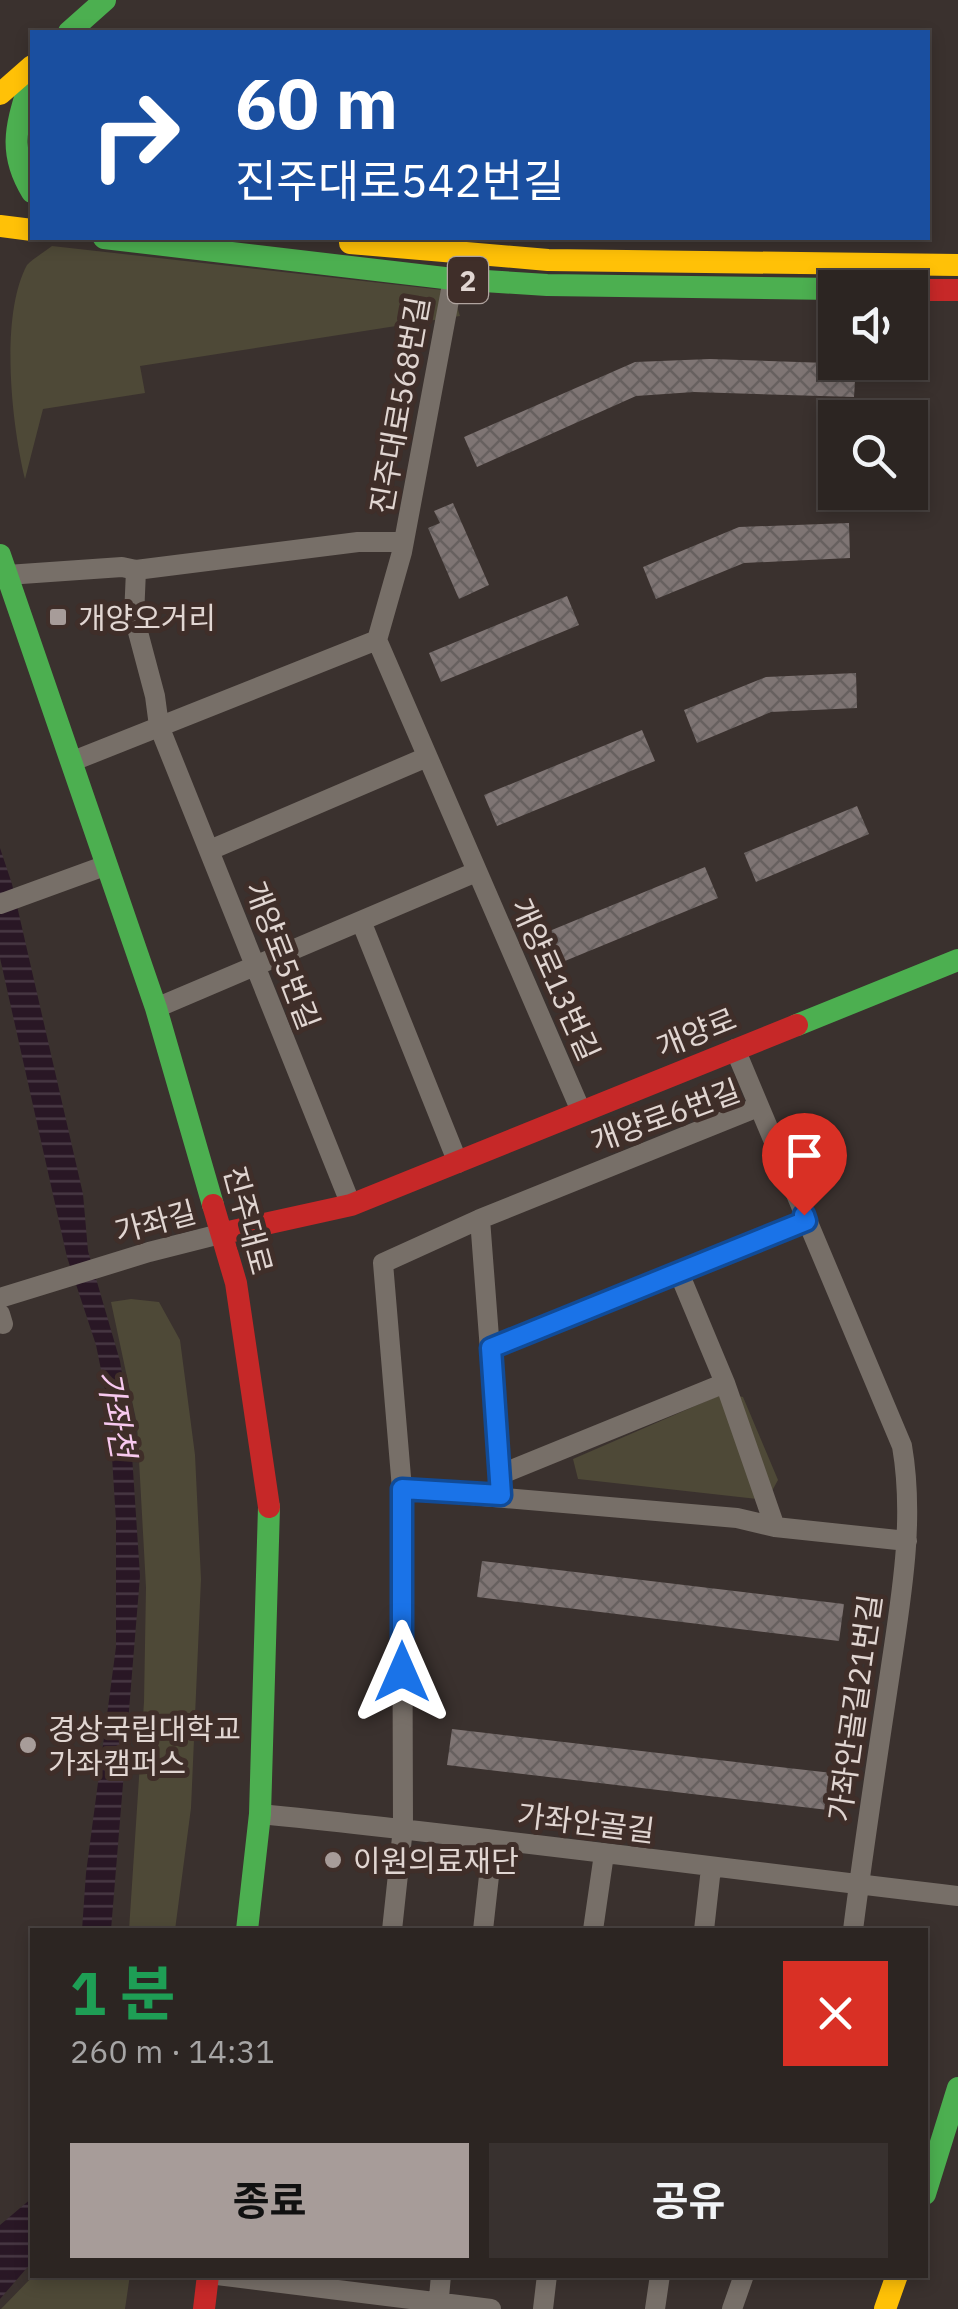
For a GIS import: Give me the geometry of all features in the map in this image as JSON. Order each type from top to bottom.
[{"type":"main road","points":[[71,30],[104,0]]},
{"type":"main road","points":[[0,84],[30,69]]},
{"type":"main road","points":[[0,94],[30,70]]},
{"type":"main road","points":[[30,76],[14,156],[30,189]]},
{"type":"main road","points":[[0,218],[30,226]]},
{"type":"main road","points":[[0,226],[30,226]]},
{"type":"main road","points":[[0,243],[30,226]]},
{"type":"main road","name":"2","points":[[121,240],[453,279],[547,285],[818,289]]},
{"type":"main road","name":"2","points":[[313,240],[548,260],[958,265]]},
{"type":"main road","points":[[928,290],[958,290]]},
{"type":"main road","name":"진주대로","points":[[3,565],[156,1008],[236,1283],[270,1520],[260,1814],[247,1928]]},
{"type":"main road","name":"개양로","points":[[224,1233],[351,1205],[958,960]]},
{"type":"main road","points":[[928,2184],[958,2088]]},
{"type":"main road","points":[[204,2309],[208,2278]]},
{"type":"main road","points":[[886,2309],[896,2278]]},
{"type":"street","name":"진주대로568번길","points":[[377,640],[404,542],[453,279]]},
{"type":"street","name":"진주대로568번길","points":[[3,565],[136,570],[358,542],[404,542]]},
{"type":"street","points":[[136,570],[134,618],[159,726]]},
{"type":"street","points":[[73,761],[377,640]]},
{"type":"street","name":"개양로13번길","points":[[377,640],[581,1111]]},
{"type":"street","name":"개양로5번길","points":[[159,726],[351,1205]]},
{"type":"street","points":[[210,850],[427,757]]},
{"type":"street","points":[[0,904],[107,865]]},
{"type":"street","points":[[156,1008],[476,872]]},
{"type":"street","points":[[361,922],[458,1163]]},
{"type":"street","points":[[736,1049],[758,1107]]},
{"type":"street","name":"개양로6번길","points":[[402,1489],[383,1263],[480,1219],[758,1107],[902,1446],[907,1540]]},
{"type":"street","points":[[480,1219],[500,1485]]},
{"type":"street","points":[[491,1348],[806,1221]]},
{"type":"street","name":"가좌길","points":[[0,1298],[224,1233]]},
{"type":"street","points":[[679,1273],[725,1383],[775,1527]]},
{"type":"street","points":[[500,1485],[725,1383]]},
{"type":"street","points":[[392,1928],[403,1828],[402,1489],[500,1485],[737,1518],[775,1527],[907,1540]]},
{"type":"street","name":"가좌안골길21번길","points":[[858,1884],[907,1540]]},
{"type":"street","name":"가좌안골길","points":[[260,1814],[958,1896]]},
{"type":"street","points":[[482,1928],[493,1840]]},
{"type":"street","points":[[593,1928],[604,1854]]},
{"type":"street","points":[[704,1928],[711,1868]]},
{"type":"street","points":[[853,1928],[858,1884]]},
{"type":"street","points":[[262,2278],[354,2284],[438,2306],[490,2309]]},
{"type":"street","points":[[438,2306],[442,2278]]},
{"type":"street","points":[[542,2309],[547,2278]]},
{"type":"street","points":[[655,2309],[660,2278]]},
{"type":"street","points":[[732,2309],[743,2278]]},
{"type":"shaded area","points":[[52,246],[452,291],[460,316],[140,366],[145,393],[43,409],[25,479],[12,399],[13,311],[27,265]]},
{"type":"shaded area","points":[[111,1302],[159,1302],[180,1340],[195,1455],[201,1579],[191,1808],[175,1928],[129,1928],[144,1702],[146,1587],[137,1424]]},
{"type":"shaded area","points":[[725,1393],[743,1397],[778,1480],[767,1500],[578,1479],[573,1459]]},
{"type":"shaded area","points":[[31,2278],[130,2278],[125,2309],[1,2309]]},
{"type":"water","name":"가좌천","points":[[0,848],[12,884],[83,1194],[88,1251],[120,1361],[130,1425],[140,1576],[111,1928],[82,1928],[116,1647],[116,1521],[109,1409],[96,1345],[67,1257],[0,958]]},
{"type":"water","points":[[30,2200],[30,2264],[0,2299],[0,2225]]},
{"type":"building","points":[[710,359],[818,363],[818,380],[855,380],[854,397],[694,392],[636,396],[477,467],[464,437],[635,362]]},
{"type":"building","points":[[453,503],[489,585],[459,599],[428,528],[440,523],[434,511]]},
{"type":"building","points":[[849,523],[850,558],[744,563],[656,599],[643,567],[739,527]]},
{"type":"building","points":[[567,596],[579,625],[441,682],[429,653]]},
{"type":"building","points":[[856,673],[857,708],[771,712],[697,743],[684,710],[766,677]]},
{"type":"building","points":[[642,730],[655,761],[497,826],[484,795]]},
{"type":"building","points":[[857,806],[869,834],[756,882],[744,853]]},
{"type":"building","points":[[705,867],[718,898],[560,963],[547,932]]},
{"type":"building","points":[[482,1561],[844,1604],[839,1641],[477,1597]]},
{"type":"building","points":[[452,1729],[832,1773],[828,1810],[447,1765]]},
{"type":"traffic: fast","points":[[71,30],[105,0]]},
{"type":"traffic: fast","points":[[30,81],[17,134],[19,161],[30,188]]},
{"type":"traffic: fast","points":[[121,240],[453,279],[547,285],[818,289]]},
{"type":"traffic: fast","points":[[0,555],[156,1008],[213,1205]]},
{"type":"traffic: fast","points":[[797,1025],[958,960]]},
{"type":"traffic: fast","points":[[247,1928],[260,1814],[269,1507]]},
{"type":"traffic: fast","points":[[928,2184],[958,2088]]},
{"type":"traffic: slow","points":[[0,94],[30,68]]},
{"type":"traffic: slow","points":[[0,226],[30,230]]},
{"type":"traffic: slow","points":[[350,243],[548,260],[958,265]]},
{"type":"traffic: slow","points":[[885,2309],[896,2278]]},
{"type":"traffic: jam","points":[[928,290],[958,290]]},
{"type":"traffic: jam","points":[[224,1233],[351,1205],[797,1025]]},
{"type":"traffic: jam","points":[[213,1205],[236,1283],[269,1507]]},
{"type":"traffic: jam","points":[[204,2309],[208,2278]]},
{"type":"place","name":"개양오거리","points":[[58,617]]},
{"type":"place","name":"경상국립대학교 가좌캠퍼스","points":[[28,1745]]},
{"type":"place","name":"이원의료재단","points":[[333,1860]]},
{"type":"route","points":[[402,1672],[402,1489],[501,1495],[491,1348],[806,1221],[804,1215]]}]
